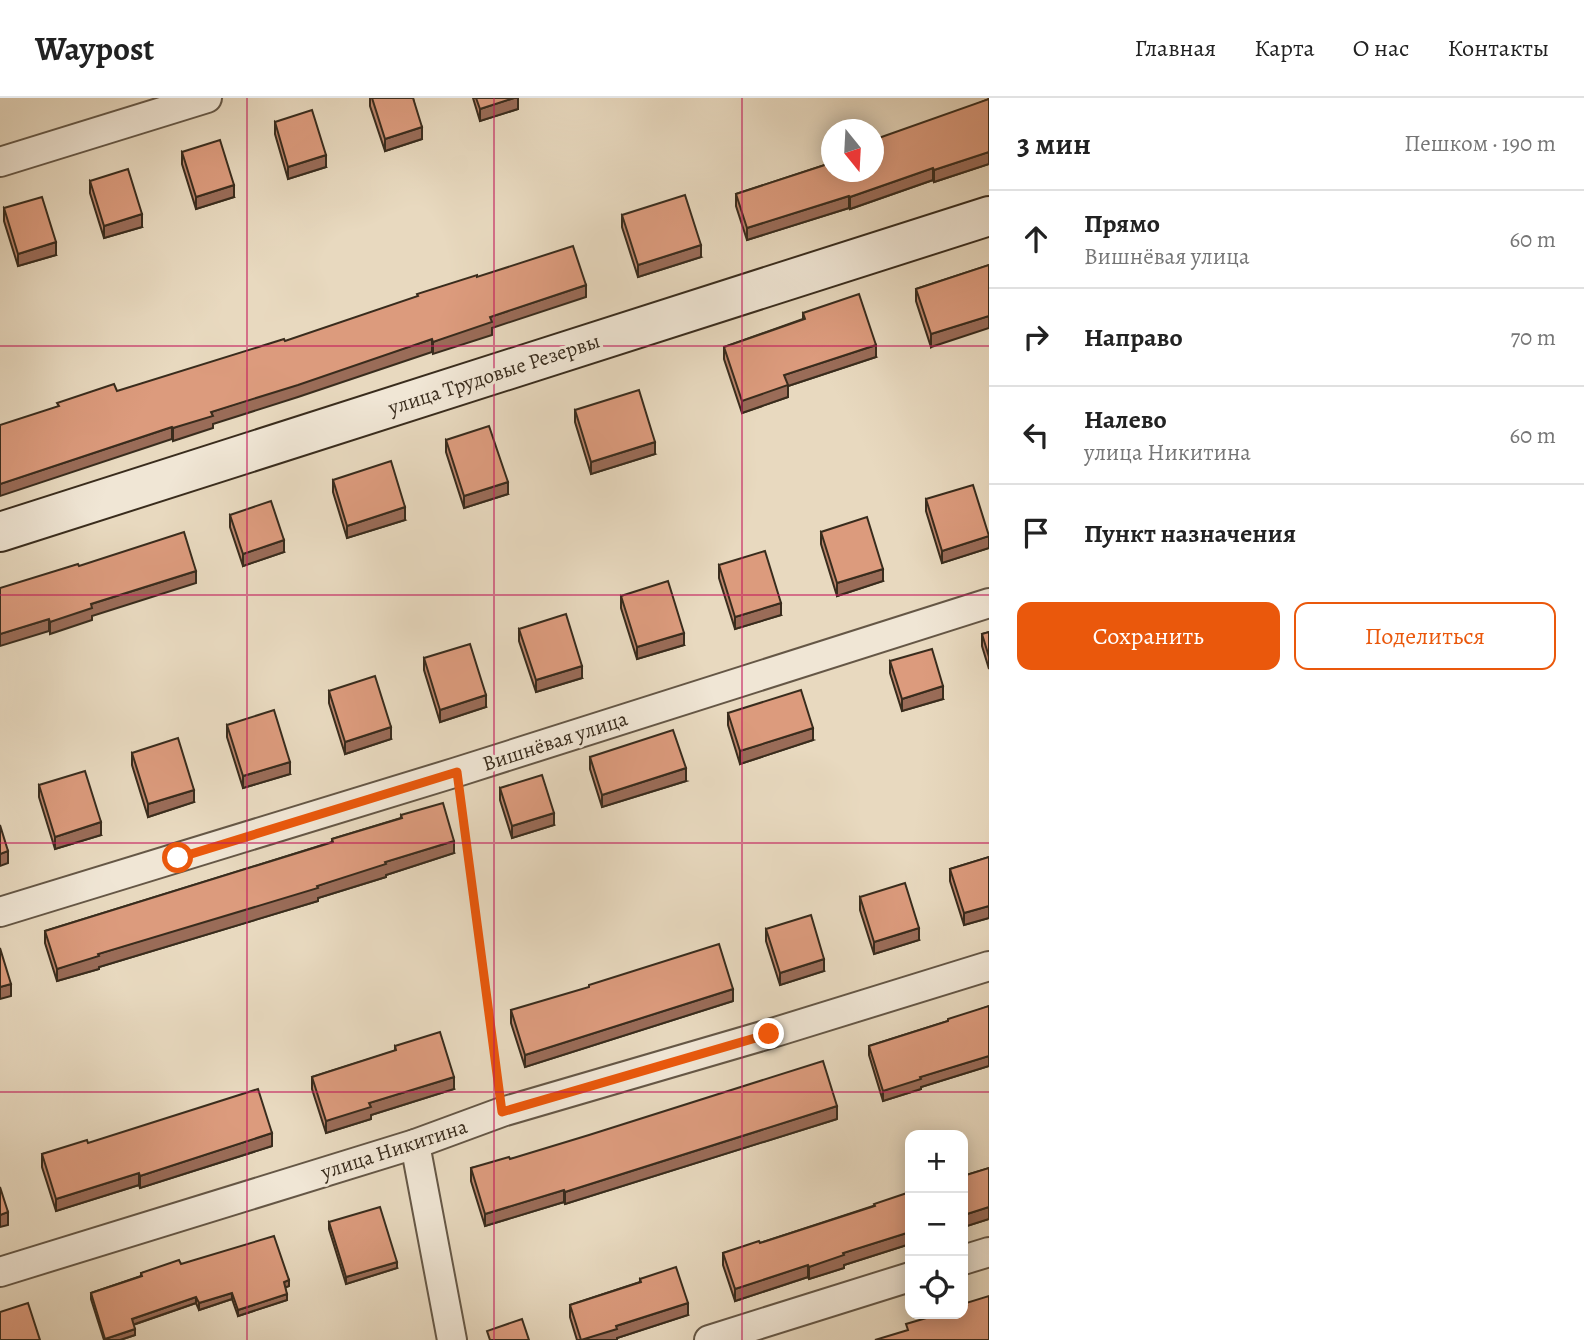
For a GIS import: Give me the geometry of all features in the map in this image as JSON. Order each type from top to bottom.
[{"type":"main road","name":"улица Трудовые Резервы","points":[[0,532],[989,216]]},
{"type":"street","points":[[0,162],[207,98]]},
{"type":"street","name":"Вишнёвая улица","points":[[0,912],[457,772],[989,603]]},
{"type":"street","name":"улица Никитина","points":[[0,1272],[415,1144],[502,1112],[989,966]]},
{"type":"street","points":[[415,1144],[452,1340]]},
{"type":"street","points":[[968,1258],[989,1252]]},
{"type":"street","points":[[709,1340],[905,1279]]},
{"type":"path","points":[[457,772],[502,1112]]},
{"type":"building","points":[[372,98],[413,98],[422,127],[385,139]]},
{"type":"building","points":[[476,98],[514,98],[480,109]]},
{"type":"building","points":[[989,99],[989,152],[747,228],[736,194],[821,166],[821,182],[884,182],[884,136]]},
{"type":"building","points":[[312,110],[326,155],[288,167],[275,122]]},
{"type":"building","points":[[220,140],[234,185],[196,197],[182,152]]},
{"type":"building","points":[[128,169],[142,214],[104,226],[90,181]]},
{"type":"building","points":[[685,195],[701,245],[638,265],[622,215]]},
{"type":"building","points":[[42,197],[56,242],[18,254],[4,208]]},
{"type":"building","points":[[573,246],[586,285],[490,317],[492,322],[433,342],[432,339],[211,412],[213,416],[0,484],[0,425],[114,384],[117,391],[284,339],[285,341],[418,296],[417,294]]},
{"type":"building","points":[[989,265],[989,316],[931,334],[916,289]]},
{"type":"building","points":[[859,294],[876,345],[784,375],[788,385],[742,401],[724,347],[805,319],[803,313]]},
{"type":"building","points":[[639,390],[655,442],[591,462],[575,410]]},
{"type":"building","points":[[489,426],[508,482],[464,496],[446,440]]},
{"type":"building","points":[[391,461],[405,507],[347,526],[333,480]]},
{"type":"building","points":[[973,485],[989,536],[942,551],[926,499]]},
{"type":"building","points":[[271,501],[284,540],[243,554],[230,515]]},
{"type":"building","points":[[867,517],[883,569],[837,583],[821,532]]},
{"type":"building","points":[[184,532],[196,571],[91,604],[92,608],[50,622],[49,619],[0,634],[0,588]]},
{"type":"building","points":[[765,551],[781,603],[735,617],[719,565]]},
{"type":"building","points":[[668,581],[684,633],[637,647],[621,596]]},
{"type":"building","points":[[566,614],[582,666],[536,680],[519,629]]},
{"type":"building","points":[[989,632],[989,657],[982,634]]},
{"type":"building","points":[[470,644],[486,695],[440,710],[424,658]]},
{"type":"building","points":[[932,649],[943,686],[902,699],[890,661]]},
{"type":"building","points":[[375,676],[391,727],[345,742],[329,691]]},
{"type":"building","points":[[801,690],[813,728],[740,751],[728,713]]},
{"type":"building","points":[[274,710],[290,762],[243,776],[227,725]]},
{"type":"building","points":[[673,730],[686,768],[602,795],[590,757]]},
{"type":"building","points":[[178,738],[194,790],[148,804],[132,753]]},
{"type":"building","points":[[85,771],[101,822],[55,837],[39,785]]},
{"type":"building","points":[[542,775],[554,813],[512,826],[500,788]]},
{"type":"building","points":[[443,803],[454,841],[385,862],[386,864],[317,886],[318,888],[98,954],[99,956],[57,969],[45,931],[333,842],[332,839]]},
{"type":"building","points":[[0,825],[8,851],[0,854]]},
{"type":"building","points":[[989,857],[989,906],[964,913],[950,869]]},
{"type":"building","points":[[905,883],[919,928],[874,942],[860,897]]},
{"type":"building","points":[[811,915],[824,959],[780,973],[766,929]]},
{"type":"building","points":[[719,944],[733,989],[525,1055],[511,1010]]},
{"type":"building","points":[[0,948],[11,984],[0,987]]},
{"type":"building","points":[[989,1006],[989,1056],[883,1091],[869,1046]]},
{"type":"building","points":[[440,1032],[454,1077],[369,1103],[371,1107],[326,1121],[312,1077],[396,1050],[395,1046]]},
{"type":"building","points":[[823,1061],[837,1106],[565,1192],[564,1190],[485,1214],[471,1168],[589,1135]]},
{"type":"building","points":[[258,1089],[272,1133],[140,1176],[139,1173],[56,1199],[42,1154],[87,1140],[88,1143]]},
{"type":"building","points":[[989,1168],[989,1207],[968,1214],[968,1193],[968,1174]]},
{"type":"building","points":[[0,1187],[8,1212],[0,1215]]},
{"type":"building","points":[[905,1194],[905,1234],[735,1289],[723,1253],[875,1206],[874,1204]]},
{"type":"building","points":[[380,1207],[397,1262],[346,1277],[329,1222]]},
{"type":"building","points":[[274,1236],[289,1280],[284,1282],[287,1294],[238,1310],[232,1293],[199,1303],[196,1297],[132,1319],[135,1329],[105,1339],[91,1293],[179,1260],[181,1264]]},
{"type":"building","points":[[676,1267],[688,1303],[581,1340],[570,1305],[641,1282],[640,1279]]},
{"type":"building","points":[[989,1296],[989,1340],[875,1340],[908,1330],[906,1324],[923,1319],[968,1319],[968,1302]]},
{"type":"building","points":[[28,1303],[40,1340],[0,1340],[0,1312]]},
{"type":"building","points":[[522,1319],[529,1340],[490,1340],[487,1331]]},
{"type":"route","points":[[178,858],[457,772],[502,1112],[769,1034]]}]
